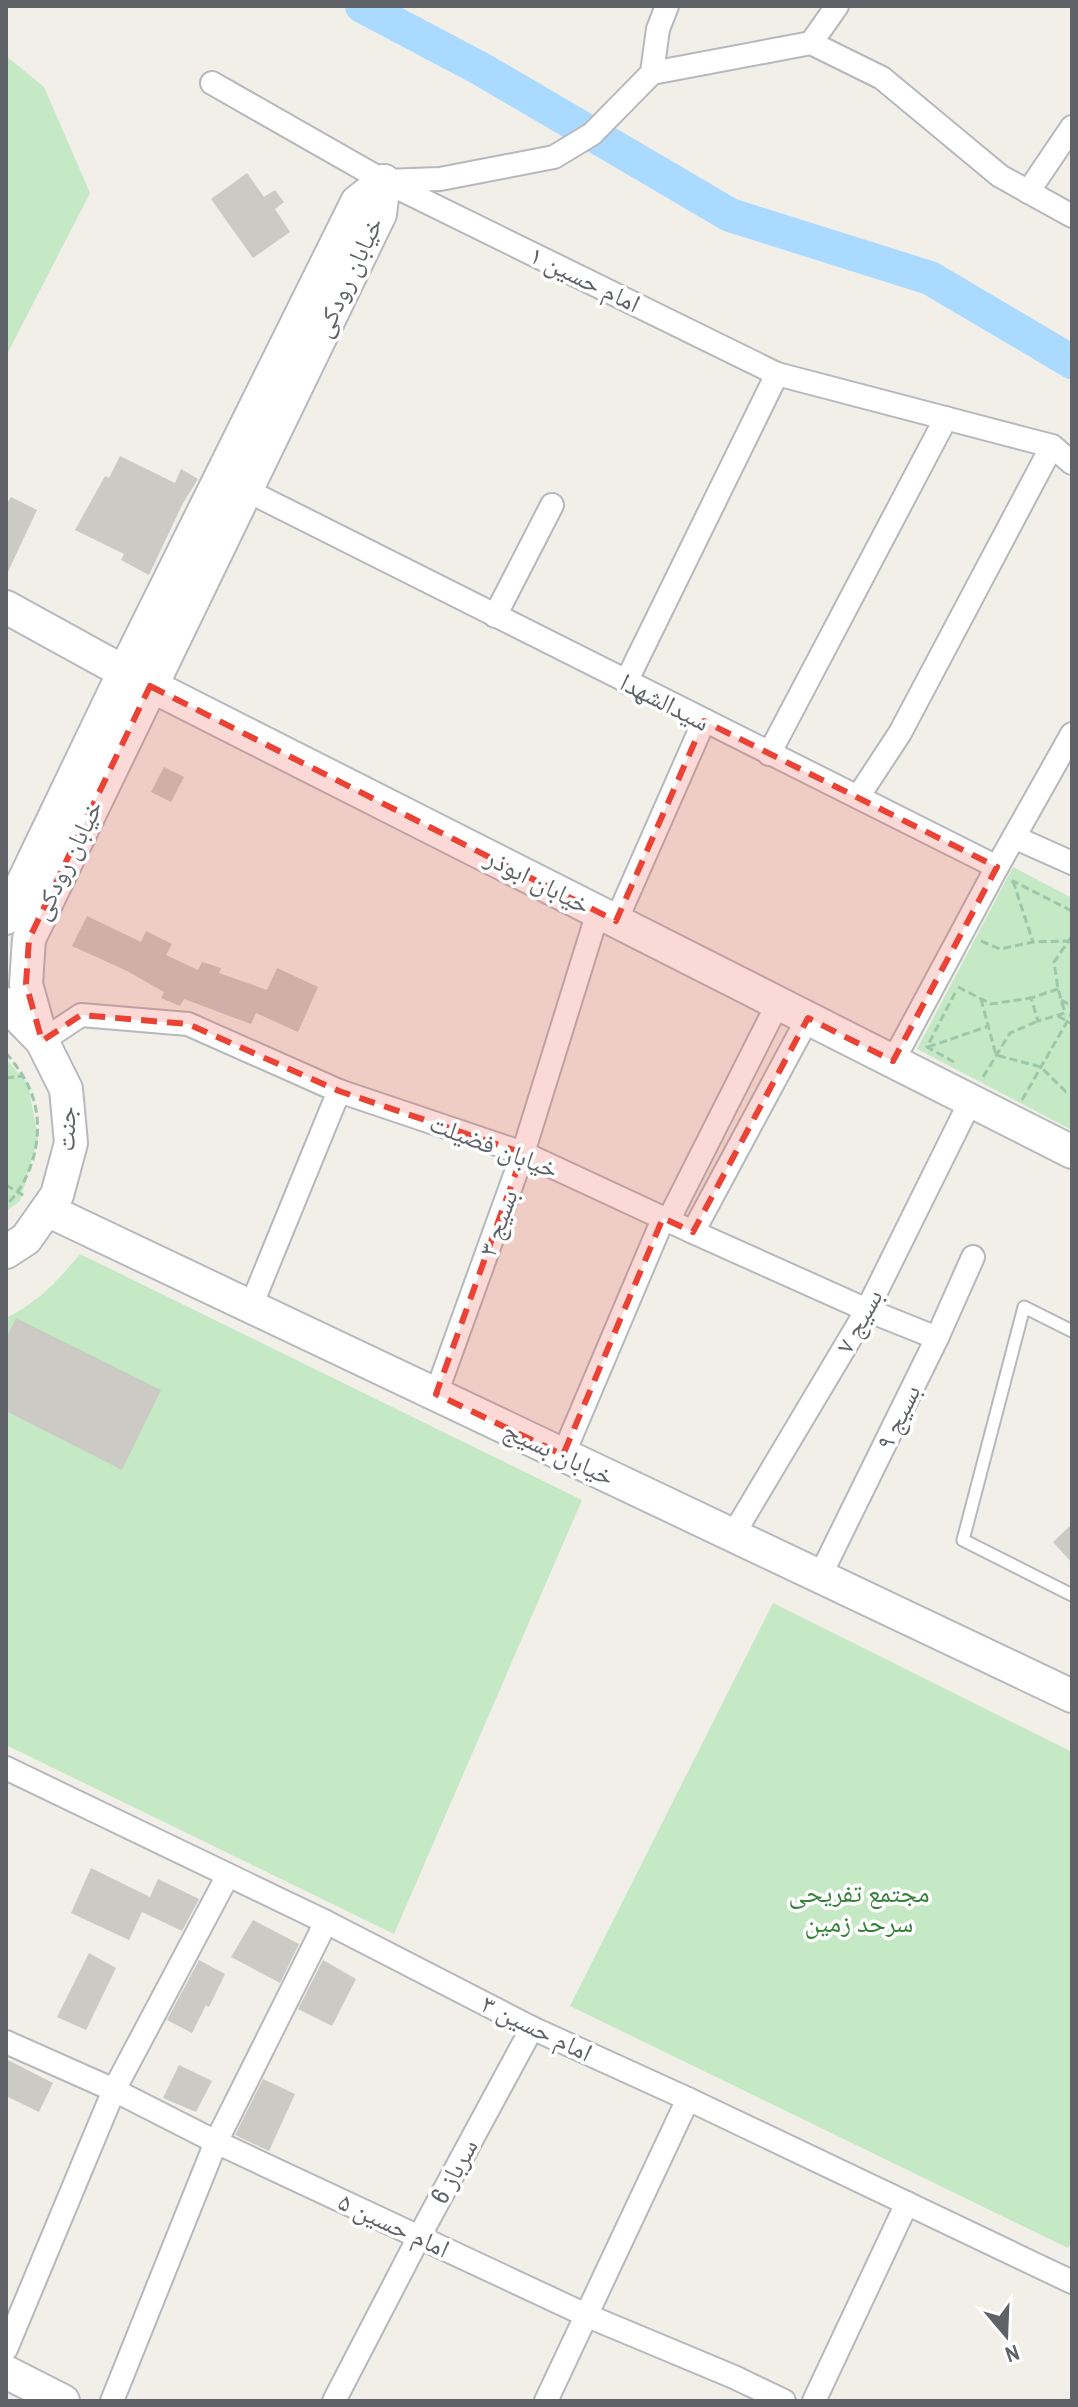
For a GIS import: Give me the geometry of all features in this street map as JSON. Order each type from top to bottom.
[{"type":"street","points":[[652,73],[658,29],[667,6]]},
{"type":"street","points":[[811,43],[837,6]]},
{"type":"street","points":[[384,181],[440,179],[554,157],[592,134],[652,73],[811,43],[882,78],[1000,176],[1072,216]]},
{"type":"street","name":"امام حسین ۱","points":[[212,83],[384,181],[777,374],[1052,446],[1072,463]]},
{"type":"street","points":[[1028,192],[1072,127]]},
{"type":"street","name":"خیابان رودکی","points":[[6,918],[137,679],[246,490],[380,214],[384,181]]},
{"type":"street","name":"خیابان رودکی","points":[[42,1041],[26,984],[29,939],[137,679],[357,202],[384,181]]},
{"type":"street","points":[[626,682],[777,374]]},
{"type":"street","points":[[769,754],[946,418]]},
{"type":"street","points":[[858,797],[900,733],[1052,446]]},
{"type":"street","name":"سیدالشهدا","points":[[246,490],[1005,874]]},
{"type":"street","points":[[495,616],[552,505]]},
{"type":"street","name":"خیابان ابوذر","points":[[6,607],[137,679],[893,1061],[977,1089],[1011,1121],[1072,1152]]},
{"type":"street","name":"بسیج ۳","points":[[436,1394],[607,916],[704,721]]},
{"type":"street","points":[[893,1061],[1005,874],[1014,837],[1072,734]]},
{"type":"street","points":[[1014,837],[1072,863]]},
{"type":"street","points":[[563,1455],[666,1220],[778,1003]]},
{"type":"street","name":"جنت","points":[[6,1004],[42,1041],[66,1089],[71,1143],[57,1195],[26,1239],[6,1252]]},
{"type":"street","name":"خیابان فضیلت","points":[[42,1041],[81,1015],[188,1024],[339,1091],[523,1153],[867,1310],[937,1338]]},
{"type":"street","points":[[693,1232],[808,1018]]},
{"type":"street","name":"بسیج ۷","points":[[733,1535],[867,1310],[977,1089]]},
{"type":"street","points":[[251,1306],[339,1091]]},
{"type":"street","name":"خیابان بسیج","points":[[47,1210],[1066,1689]]},
{"type":"street","name":"بسیج ۹","points":[[820,1576],[937,1338],[973,1257]]},
{"type":"street","name":"امام حسین ۳","points":[[6,1768],[326,1922],[532,2028],[1072,2282]]},
{"type":"street","points":[[6,2349],[114,2090],[228,1875]]},
{"type":"street","points":[[112,2401],[216,2142],[326,1922]]},
{"type":"street","name":"سرباز 6","points":[[334,2401],[532,2028]]},
{"type":"street","name":"امام حسین ۵","points":[[6,2042],[114,2090],[216,2142],[588,2316],[784,2401]]},
{"type":"street","points":[[546,2401],[688,2099]]},
{"type":"street","points":[[814,2401],[907,2203]]},
{"type":"street","points":[[6,2372],[63,2401]]},
{"type":"lane","points":[[1072,1331],[1024,1307],[963,1540],[1072,1595]]},
{"type":"path","points":[[1005,874],[1007,893]]},
{"type":"path","points":[[1005,874],[1072,911]]},
{"type":"path","points":[[1005,874],[1033,942]]},
{"type":"path","points":[[977,1089],[1010,1033],[1065,1013],[1054,962],[1072,936]]},
{"type":"path","points":[[981,941],[1000,949],[1033,942],[1070,942]]},
{"type":"path","points":[[989,1026],[927,1047],[958,987],[991,1004],[1031,998],[1058,989]]},
{"type":"path","points":[[1031,998],[1038,1021]]},
{"type":"path","points":[[981,999],[996,1055]]},
{"type":"path","points":[[1061,1000],[1072,1006]]},
{"type":"path","points":[[1011,1121],[1072,1013]]},
{"type":"path","points":[[1057,1016],[1072,1024]]},
{"type":"path","points":[[6,1053],[18,1066],[34,1099],[38,1120],[33,1165],[14,1198],[6,1205]]},
{"type":"path","points":[[996,1055],[1041,1067],[1066,1092],[1072,1092]]},
{"type":"path","points":[[6,1078],[23,1076]]},
{"type":"highlighted area","points":[[150,686],[616,921],[704,721],[997,867],[893,1061],[808,1018],[693,1232],[663,1218],[563,1455],[436,1394],[523,1153],[339,1091],[188,1024],[81,1015],[42,1041],[26,984],[29,939]]},
{"type":"green space","points":[[6,56],[44,87],[90,193],[6,356]]},
{"type":"green space","points":[[1013,867],[1072,898],[1072,1130],[917,1049]]},
{"type":"green space","points":[[6,1059],[28,1084],[38,1138],[20,1201],[6,1211]]},
{"type":"green space","points":[[80,1254],[582,1500],[394,1934],[6,1745],[6,1318],[46,1290]]},
{"type":"green space","name":"مجتمع تفریحی سرحد زمین","points":[[773,1603],[1072,1752],[1072,2241],[1068,2248],[570,2006]]},
{"type":"building","points":[[247,173],[264,197],[275,190],[284,202],[275,209],[290,232],[253,258],[211,199]]},
{"type":"building","points":[[120,456],[175,483],[181,469],[198,479],[183,503],[149,575],[121,560],[124,554],[75,530],[105,476],[109,478]]},
{"type":"building","points":[[11,497],[37,510],[6,576],[6,505]]},
{"type":"building","points":[[164,767],[184,777],[171,802],[151,792]]},
{"type":"building","points":[[87,916],[141,942],[146,931],[172,944],[166,955],[198,970],[202,962],[221,968],[219,973],[267,990],[277,968],[318,987],[298,1032],[256,1013],[251,1024],[184,999],[180,1006],[161,998],[164,992],[127,971],[72,946]]},
{"type":"building","points":[[16,1318],[161,1390],[122,1470],[6,1411],[6,1338]]},
{"type":"building","points":[[1072,1524],[1072,1563],[1053,1542]]},
{"type":"building","points":[[91,1868],[150,1897],[158,1879],[199,1899],[182,1931],[142,1912],[129,1940],[71,1913]]},
{"type":"building","points":[[253,1920],[299,1944],[280,1983],[231,1957]]},
{"type":"building","points":[[89,1953],[116,1968],[86,2030],[57,2017]]},
{"type":"building","points":[[199,1960],[225,1974],[192,2033],[167,2020]]},
{"type":"building","points":[[323,1960],[356,1979],[332,2026],[298,2009]]},
{"type":"building","points":[[6,2059],[53,2083],[39,2112],[6,2096]]},
{"type":"building","points":[[179,2065],[212,2081],[196,2112],[163,2098]]},
{"type":"building","points":[[263,2079],[295,2094],[269,2151],[235,2135]]},
{"type":"waterway","points":[[362,6],[481,69],[730,215],[930,278],[1072,362]]}]
